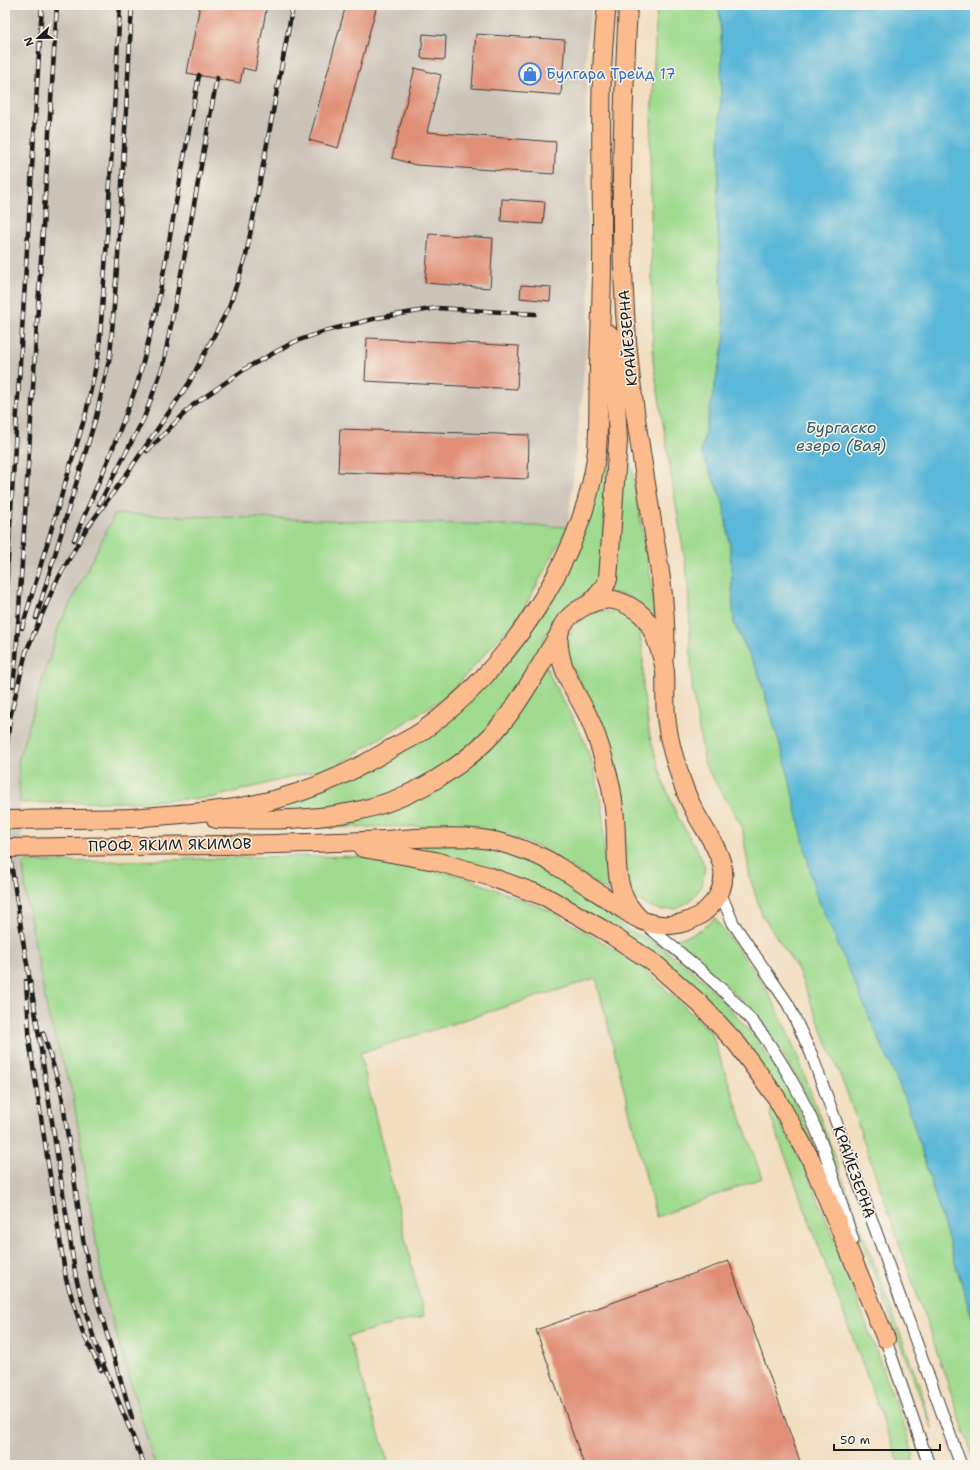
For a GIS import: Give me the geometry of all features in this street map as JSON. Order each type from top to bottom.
[{"type":"highway","points":[[130,818],[218,811],[249,805],[277,799],[348,773],[421,732],[455,704],[486,674],[510,646],[540,606],[561,566],[575,533],[589,492],[597,450],[602,262],[601,116],[606,5]]},
{"type":"highway","name":"КРАЙЕЗЕРНА","points":[[628,5],[623,109],[621,243],[626,323],[634,405],[665,612],[666,630],[664,668]]},
{"type":"highway","points":[[590,604],[605,586],[608,579],[618,441],[616,401],[602,262]]},
{"type":"highway","points":[[130,818],[268,820],[318,817],[353,812],[387,803],[420,789],[450,770],[478,748],[503,723],[524,694],[568,618],[577,610],[590,604],[606,600],[614,600],[625,604],[643,616],[651,627],[664,668],[667,723],[672,750],[688,798],[717,849],[723,871],[720,892],[714,902],[700,915],[682,924],[671,926],[641,920],[554,864],[532,853],[487,839],[440,837],[335,842]]},
{"type":"highway","points":[[559,634],[559,650],[562,665],[588,715],[605,762],[613,805],[618,876],[622,891],[626,902],[641,920]]},
{"type":"highway","name":"ПРОФ. ЯКИМ ЯКИМОВ","points":[[5,820],[130,818]]},
{"type":"highway","points":[[335,842],[434,861],[488,876],[546,897],[602,929],[654,964],[700,1004],[738,1045],[776,1097],[811,1160],[886,1339]]},
{"type":"highway","name":"ПРОФ. ЯКИМ ЯКИМОВ","points":[[5,848],[335,842]]},
{"type":"street","name":"КРАЙЕЗЕРНА","points":[[720,892],[732,923],[788,1004],[811,1053],[961,1465]]},
{"type":"street","points":[[641,920],[714,982],[735,1002],[763,1035],[805,1105],[821,1141],[886,1339],[930,1465]]},
{"type":"shaded area","points":[[5,5],[592,5],[586,49],[589,325],[568,527],[115,514],[18,761],[26,896],[48,1014],[73,1095],[104,1292],[155,1465],[5,1465]]},
{"type":"green space","points":[[657,5],[719,5],[722,53],[717,218],[725,337],[701,452],[723,501],[730,546],[734,624],[758,672],[785,761],[908,1106],[975,1328],[975,1462],[846,1090],[797,968],[762,915],[750,878],[742,826],[705,765],[692,688],[688,580],[653,361],[650,141]]},
{"type":"green space","points":[[623,408],[636,495],[655,603],[654,619],[640,603],[635,600],[623,595],[609,592]]},
{"type":"green space","points":[[608,448],[611,451],[600,580],[593,588],[568,604],[550,627],[526,678],[502,716],[471,748],[406,789],[332,809],[288,810],[285,805],[371,768],[521,643],[603,450]]},
{"type":"green space","points":[[115,514],[568,527],[521,614],[448,695],[338,765],[211,798],[130,802],[20,803],[18,761],[59,626]]},
{"type":"green space","points":[[599,611],[618,612],[630,620],[640,634],[643,652],[643,690],[650,737],[664,784],[679,820],[698,851],[705,867],[702,886],[690,901],[677,909],[660,910],[646,905],[635,898],[627,885],[625,871],[626,829],[621,784],[608,740],[567,657],[567,641],[575,625],[587,615]]},
{"type":"green space","points":[[546,666],[583,738],[594,769],[603,811],[605,873],[609,893],[544,849],[502,833],[451,826],[279,828],[262,826],[389,810],[442,787],[494,745]]},
{"type":"green space","points":[[428,844],[487,846],[522,857],[553,874],[597,904],[628,930],[658,945],[703,980],[756,1039],[789,1089],[811,1137],[818,1161],[765,1074],[619,935],[427,852],[424,847]]},
{"type":"green space","points":[[296,856],[371,857],[461,876],[551,911],[641,966],[711,1032],[762,1178],[656,1217],[596,978],[360,1053],[424,1316],[348,1336],[389,1465],[155,1465],[104,1292],[73,1095],[48,1014],[26,896],[23,862],[131,861]]},
{"type":"green space","points":[[715,918],[754,970],[766,989],[777,1009],[795,1050],[920,1387],[933,1431],[809,1100],[798,1079],[769,1033],[733,992],[696,957],[673,940],[696,932]]},
{"type":"green space","points":[[771,1110],[775,1112],[805,1168],[833,1235],[907,1434],[913,1454],[912,1465],[900,1465],[770,1115]]},
{"type":"water","name":"Бургаско езеро (Вая)","points":[[719,5],[975,5],[975,1328],[908,1106],[815,892],[785,761],[758,672],[734,624],[730,546],[723,501],[701,452],[725,337],[717,218],[722,53]]},
{"type":"building","points":[[200,5],[267,5],[255,71],[243,68],[240,83],[187,73]]},
{"type":"building","points":[[346,5],[377,5],[338,148],[309,140]]},
{"type":"building","points":[[423,34],[446,36],[445,60],[421,58]]},
{"type":"building","points":[[476,34],[565,40],[561,95],[472,88]]},
{"type":"building","points":[[415,68],[441,75],[427,132],[556,142],[554,174],[416,165],[392,158]]},
{"type":"building","points":[[502,199],[545,202],[543,224],[501,221]]},
{"type":"building","points":[[429,234],[493,238],[490,288],[425,283]]},
{"type":"building","points":[[521,285],[551,287],[550,301],[520,298]]},
{"type":"building","points":[[367,338],[519,346],[517,389],[365,381]]},
{"type":"building","points":[[340,429],[529,435],[528,479],[338,472]]},
{"type":"building","points":[[729,1261],[801,1464],[584,1465],[536,1330]]},
{"type":"railway","points":[[5,608],[42,5]]},
{"type":"railway","points":[[13,686],[57,5]]},
{"type":"railway","points":[[22,628],[86,413],[99,351],[120,5]]},
{"type":"railway","points":[[36,618],[96,417],[110,356],[118,256],[132,5]]},
{"type":"railway","points":[[5,762],[10,718],[26,652],[55,584],[85,531],[126,475],[189,383],[229,307],[246,256],[293,5]]},
{"type":"railway","points":[[74,540],[109,458],[137,385],[157,308],[199,75]]},
{"type":"railway","points":[[99,504],[144,418],[163,366],[217,78]]},
{"type":"railway","points":[[147,451],[193,405],[248,367],[294,342],[325,331],[377,318],[437,308],[535,314]]},
{"type":"railway","points":[[5,824],[76,1278],[98,1351],[144,1465]]},
{"type":"railway","points":[[26,981],[30,1046],[66,1279],[83,1333],[101,1370]]},
{"type":"railway","points":[[43,1033],[61,1090],[83,1239],[92,1284],[132,1418]]},
{"type":"place","name":"Булгара Трейд 17","points":[[530,74]]}]
